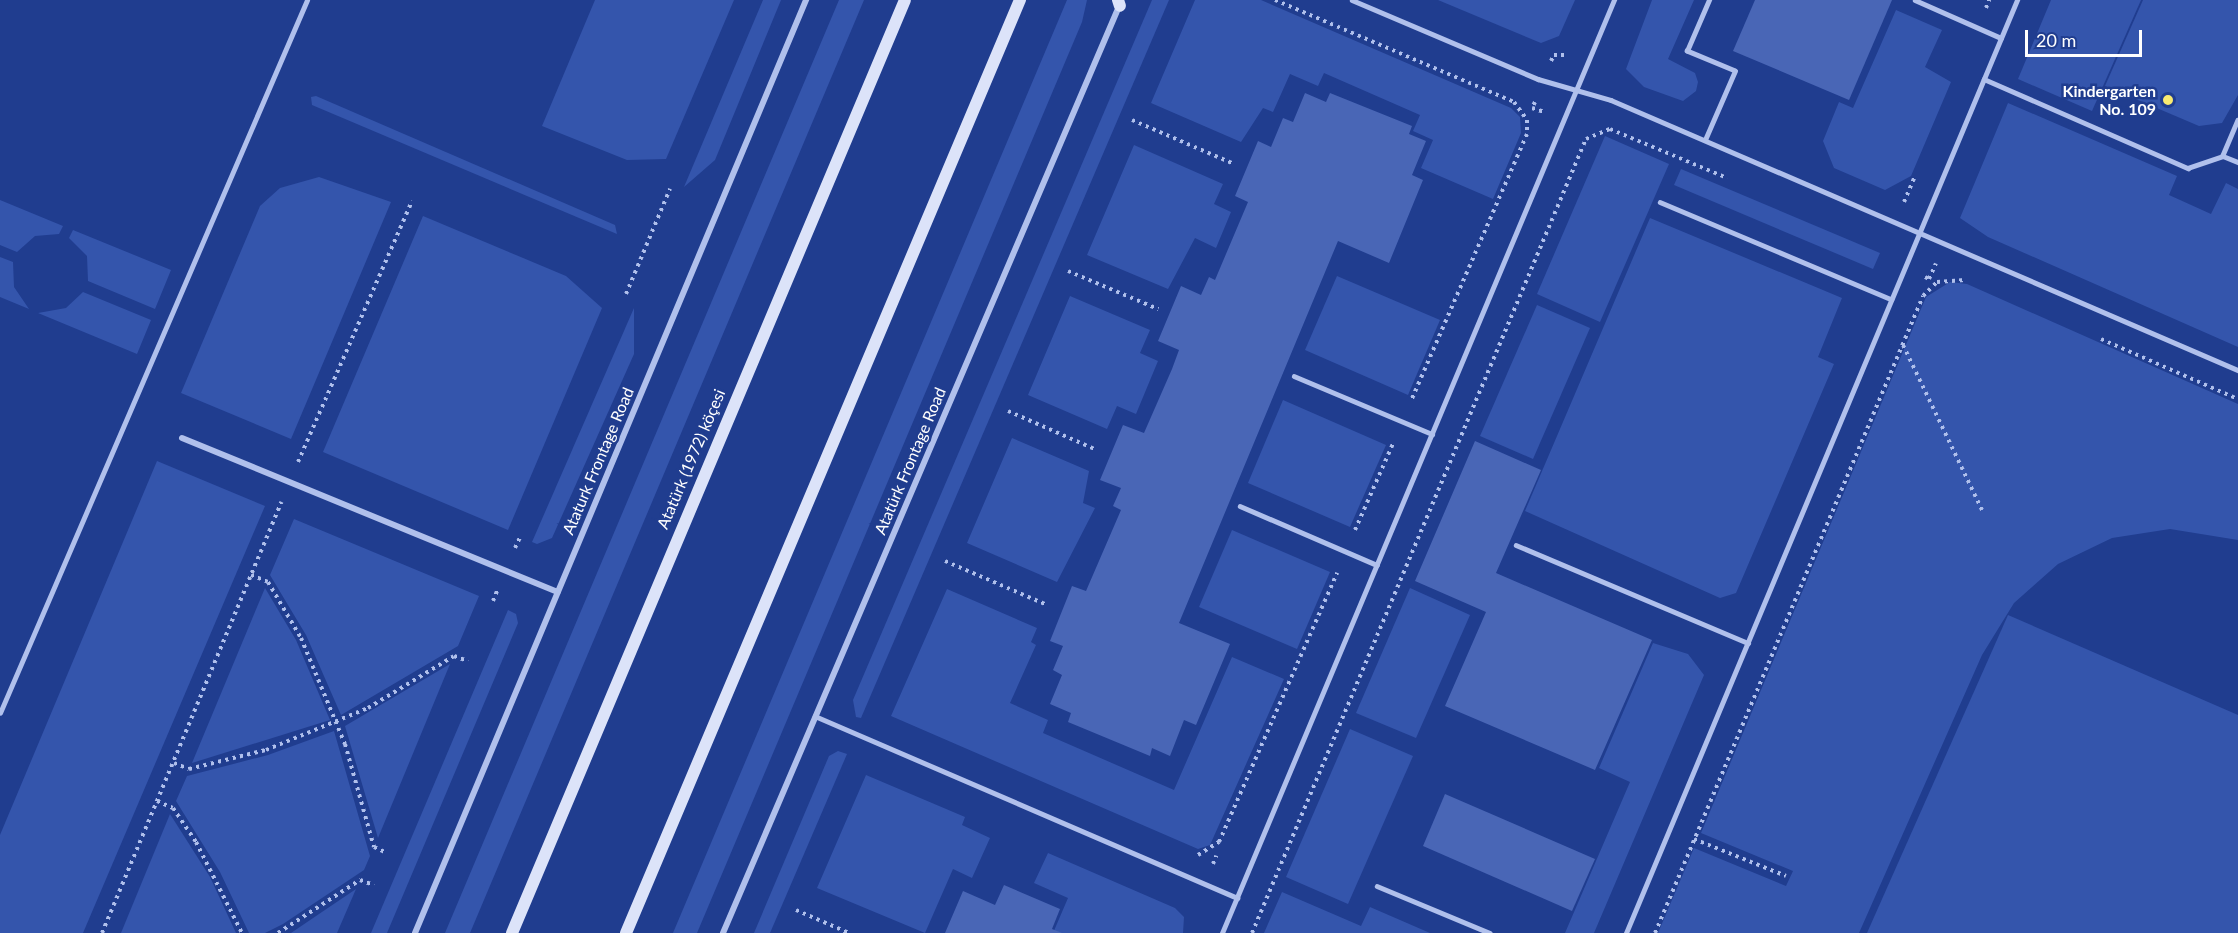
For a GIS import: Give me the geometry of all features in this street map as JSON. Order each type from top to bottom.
[{"type":"main road","name":"Atatürk (1972) köçesi","points":[[512,933],[905,0]]},
{"type":"main road","points":[[626,933],[1020,0]]},
{"type":"street","name":"Ataturk Frontage Road","points":[[415,933],[806,0]]},
{"type":"street","name":"Atatürk Frontage Road","points":[[723,933],[1120,2]]},
{"type":"street","points":[[182,438],[558,592]]},
{"type":"lane","points":[[0,713],[307,0]]},
{"type":"lane","points":[[1352,0],[1705,140],[1920,230],[2238,370]]},
{"type":"lane","points":[[1222,933],[1614,0]]},
{"type":"lane","points":[[1705,140],[1735,72],[1687,51],[1709,0]]},
{"type":"lane","points":[[1915,0],[2001,38]]},
{"type":"lane","points":[[1626,933],[2017,0]]},
{"type":"lane","points":[[1984,79],[2188,168],[2223,156],[2238,162]]},
{"type":"lane","points":[[2223,156],[2238,120]]},
{"type":"lane","points":[[1660,202],[1891,299]]},
{"type":"lane","points":[[1294,376],[1431,435]]},
{"type":"lane","points":[[1240,506],[1377,565]]},
{"type":"lane","points":[[1516,545],[1748,643]]},
{"type":"lane","points":[[815,716],[1237,898]]},
{"type":"lane","points":[[1377,886],[1490,933]]},
{"type":"path","points":[[1189,851],[1206,853],[1219,842],[1527,134],[1527,120],[1514,102],[1275,0]]},
{"type":"path","points":[[1132,120],[1232,163]]},
{"type":"path","points":[[1252,933],[1586,140],[1610,129],[1731,179]]},
{"type":"path","points":[[626,294],[670,189]]},
{"type":"path","points":[[102,933],[289,482],[412,201]]},
{"type":"path","points":[[1068,271],[1158,309]]},
{"type":"path","points":[[1654,933],[1902,344],[1929,288],[1950,279],[1969,280]]},
{"type":"path","points":[[2098,338],[2238,399]]},
{"type":"path","points":[[1902,344],[1982,510]]},
{"type":"path","points":[[1008,411],[1097,450]]},
{"type":"path","points":[[945,561],[1047,605]]},
{"type":"path","points":[[251,575],[268,582],[284,607],[337,723],[374,848],[387,853]]},
{"type":"path","points":[[174,763],[189,770],[219,764],[337,723],[454,656],[468,661]]},
{"type":"path","points":[[157,801],[173,808],[196,842],[242,933]]},
{"type":"path","points":[[1694,838],[1786,876]]},
{"type":"path","points":[[278,933],[360,880],[374,885]]},
{"type":"path","points":[[796,910],[849,933]]},
{"type":"shaded area","points":[[595,0],[734,0],[666,159],[627,160],[542,126]]},
{"type":"shaded area","points":[[763,0],[781,0],[715,160],[684,187]]},
{"type":"shaded area","points":[[839,0],[864,0],[470,933],[445,933]]},
{"type":"shaded area","points":[[1067,0],[1087,0],[1082,22],[697,933],[673,933]]},
{"type":"shaded area","points":[[1152,0],[1169,0],[861,718],[856,717],[853,700]]},
{"type":"shaded area","points":[[1195,0],[1261,0],[1511,108],[1520,117],[1521,133],[1493,199],[1421,168],[1433,140],[1413,131],[1420,115],[1324,73],[1318,86],[1290,74],[1273,112],[1263,108],[1241,142],[1151,103]]},
{"type":"shaded area","points":[[1438,0],[1575,0],[1559,36],[1541,43]]},
{"type":"shaded area","points":[[1652,0],[1694,0],[1668,59],[1695,73],[1698,82],[1696,91],[1683,101],[1644,87],[1626,69]]},
{"type":"shaded area","points":[[2051,0],[2141,0],[2092,111],[2018,79]]},
{"type":"shaded area","points":[[2143,0],[2238,0],[2238,95],[2222,123],[2199,126],[2105,86]]},
{"type":"shaded area","points":[[1896,10],[1942,30],[1925,67],[1951,82],[1911,176],[1885,190],[1834,168],[1823,141],[1839,102],[1853,108]]},
{"type":"shaded area","points":[[316,96],[615,225],[617,234],[312,105],[311,97]]},
{"type":"shaded area","points":[[2008,103],[2177,176],[2169,195],[2211,214],[2226,183],[2238,189],[2238,347],[1988,237],[1960,218]]},
{"type":"shaded area","points":[[1605,136],[1669,164],[1600,322],[1537,294]]},
{"type":"shaded area","points":[[1134,145],[1223,184],[1214,204],[1231,212],[1216,248],[1195,238],[1168,289],[1087,255]]},
{"type":"shaded area","points":[[1681,169],[1880,253],[1873,269],[1674,185]]},
{"type":"shaded area","points":[[319,177],[391,202],[291,439],[181,393],[260,206],[280,188]]},
{"type":"shaded area","points":[[0,200],[63,226],[59,234],[35,236],[17,252],[0,245]]},
{"type":"shaded area","points":[[423,216],[566,276],[602,308],[508,530],[323,452]]},
{"type":"shaded area","points":[[1650,218],[1842,298],[1818,357],[1834,364],[1736,593],[1720,598],[1525,511]]},
{"type":"shaded area","points":[[73,230],[171,270],[155,309],[88,281],[87,256],[69,238]]},
{"type":"shaded area","points":[[0,257],[13,262],[14,287],[29,309],[0,297]]},
{"type":"shaded area","points":[[1337,276],[1440,320],[1408,395],[1305,350]]},
{"type":"shaded area","points":[[1950,282],[1967,284],[2238,404],[2238,540],[2170,529],[2112,538],[2058,564],[2014,603],[1982,655],[1859,933],[1658,933],[1694,848],[1786,886],[1793,871],[1701,833],[1926,297]]},
{"type":"shaded area","points":[[83,292],[151,320],[137,354],[38,313],[66,308]]},
{"type":"shaded area","points":[[1070,296],[1150,330],[1140,353],[1158,361],[1136,414],[1117,406],[1107,429],[1028,395]]},
{"type":"shaded area","points":[[1537,305],[1590,328],[1533,459],[1480,436]]},
{"type":"shaded area","points":[[634,308],[634,354],[552,538],[537,544],[532,542]]},
{"type":"shaded area","points":[[1283,400],[1386,445],[1350,527],[1248,483]]},
{"type":"shaded area","points":[[1012,438],[1089,471],[1083,503],[1095,508],[1057,582],[967,543]]},
{"type":"shaded area","points":[[157,461],[265,506],[83,933],[0,933],[0,835]]},
{"type":"shaded area","points":[[294,519],[479,596],[458,646],[341,715],[306,635],[270,575]]},
{"type":"shaded area","points":[[1232,530],[1330,572],[1297,649],[1199,607]]},
{"type":"shaded area","points":[[265,588],[296,640],[330,720],[192,763]]},
{"type":"shaded area","points":[[1410,588],[1470,615],[1416,738],[1356,713]]},
{"type":"shaded area","points":[[947,589],[1037,628],[1031,642],[1036,645],[1010,703],[1048,720],[1043,733],[1174,790],[1232,657],[1284,679],[1210,845],[1198,849],[891,716]]},
{"type":"shaded area","points":[[508,610],[516,614],[518,623],[387,933],[371,933]]},
{"type":"shaded area","points":[[2008,615],[2238,715],[2238,933],[1867,933]]},
{"type":"shaded area","points":[[1653,643],[1688,654],[1704,675],[1594,933],[1565,933],[1630,782],[1599,768]]},
{"type":"shaded area","points":[[450,664],[378,838],[345,726]]},
{"type":"shaded area","points":[[1350,729],[1413,756],[1348,904],[1286,877]]},
{"type":"shaded area","points":[[334,731],[370,856],[364,870],[283,924],[265,933],[249,933],[220,872],[176,801],[187,776],[268,755]]},
{"type":"shaded area","points":[[838,751],[847,754],[770,933],[754,933],[829,756]]},
{"type":"shaded area","points":[[866,775],[965,817],[962,825],[990,838],[972,878],[953,869],[925,933],[817,888]]},
{"type":"shaded area","points":[[170,814],[210,877],[236,933],[121,933]]},
{"type":"shaded area","points":[[1048,853],[1175,908],[1184,917],[1183,933],[1053,933],[1068,898],[1034,883]]},
{"type":"shaded area","points":[[356,889],[337,933],[291,933],[319,914]]},
{"type":"shaded area","points":[[1282,892],[1361,926],[1370,907],[1430,933],[1264,933]]},
{"type":"building","points":[[1755,0],[1892,0],[1849,100],[1733,51]]},
{"type":"building","points":[[1305,93],[1326,102],[1330,93],[1412,126],[1409,134],[1426,141],[1412,175],[1423,180],[1389,263],[1338,241],[1179,623],[1230,644],[1196,725],[1184,720],[1170,756],[1152,748],[1150,756],[1068,722],[1071,713],[1050,704],[1062,675],[1053,670],[1063,646],[1050,641],[1072,586],[1086,591],[1121,510],[1113,506],[1121,488],[1100,480],[1123,425],[1144,433],[1172,369],[1179,350],[1158,341],[1181,286],[1201,295],[1209,277],[1215,280],[1248,202],[1235,196],[1258,141],[1271,147],[1283,118],[1293,122]]},
{"type":"building","points":[[1475,441],[1541,470],[1496,573],[1652,640],[1595,770],[1445,706],[1486,612],[1415,581]]},
{"type":"building","points":[[1445,794],[1595,859],[1572,911],[1423,846]]},
{"type":"building","points":[[1004,885],[1060,909],[1052,929],[1062,933],[945,933],[963,891],[995,905]]},
{"type":"place","name":"Kindergarten No. 109","points":[[2168,100]]}]
